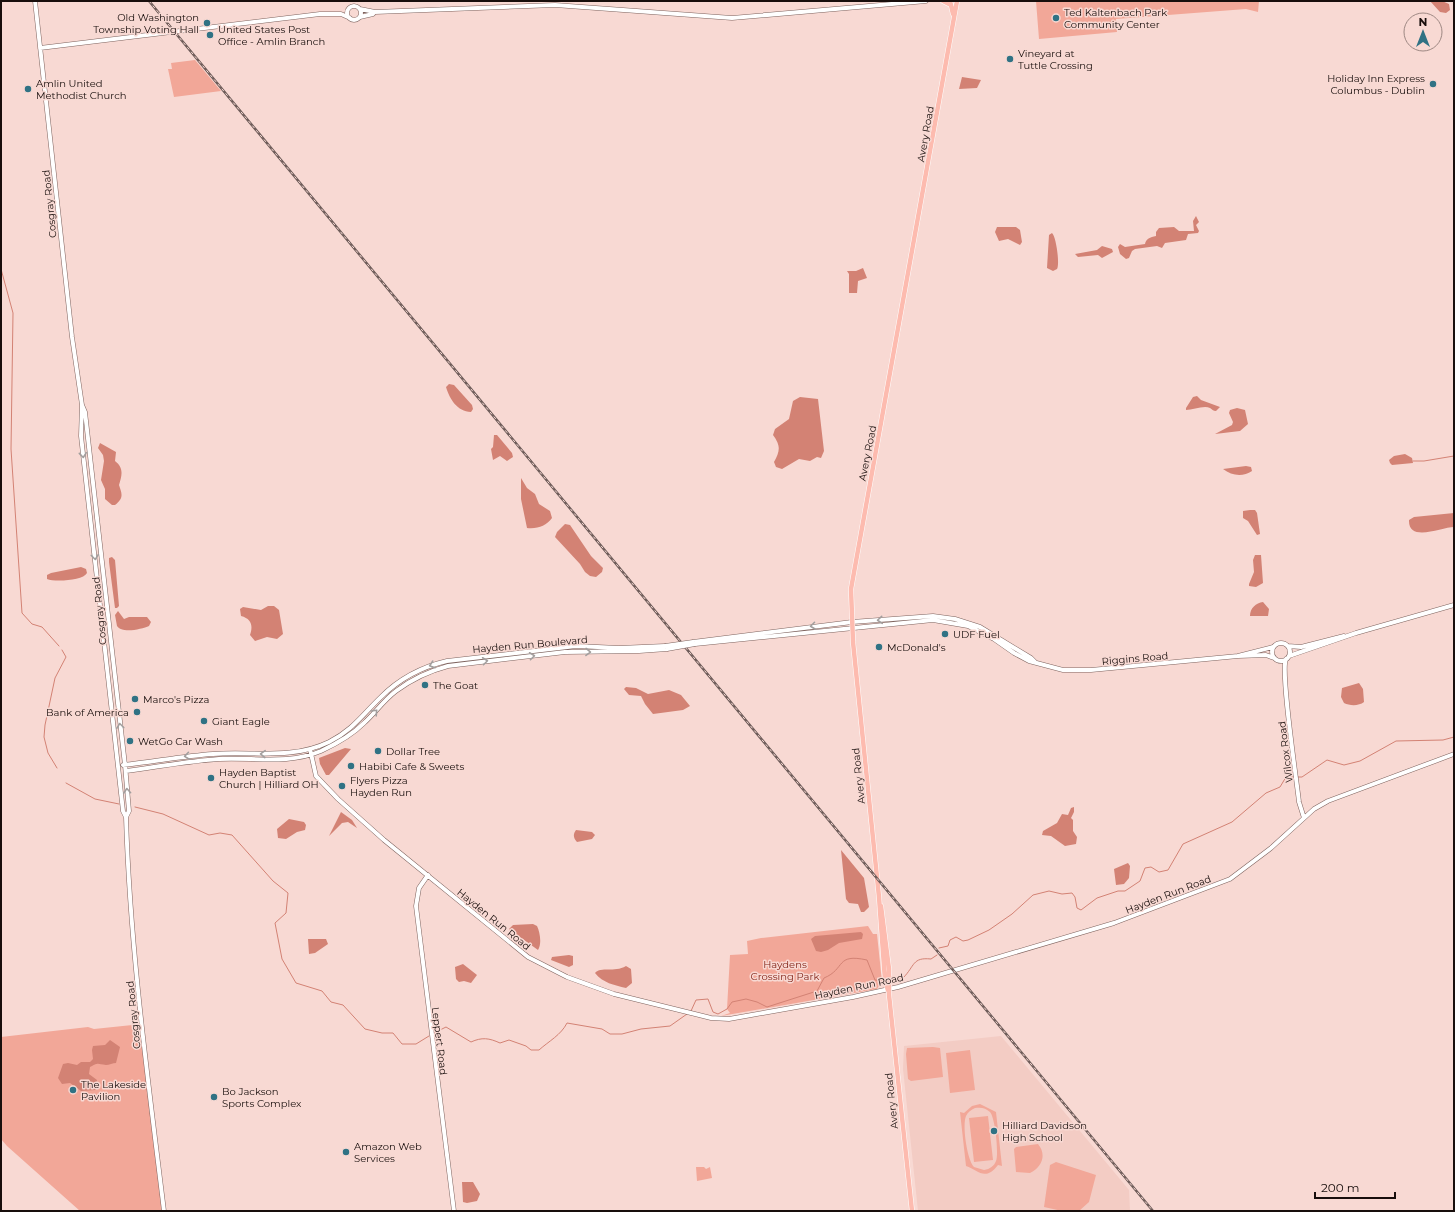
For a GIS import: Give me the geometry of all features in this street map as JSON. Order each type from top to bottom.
[{"type":"main road","name":"Cosgray Road","points":[[35,1],[72,337],[88,435],[126,771],[129,811],[126,817]]},
{"type":"main road","points":[[40,48],[328,14],[344,11],[355,6],[360,9],[375,12],[555,5],[732,18],[926,1]]},
{"type":"main road","points":[[943,1],[957,1]]},
{"type":"main road","name":"Avery Road","points":[[953,16],[957,1]]},
{"type":"main road","name":"Avery Road","points":[[912,1211],[888,990],[885,980],[852,628],[852,582],[952,35],[953,16],[951,2]]},
{"type":"main road","points":[[349,8],[347,14],[350,18]]},
{"type":"main road","points":[[360,9],[360,17]]},
{"type":"main road","points":[[328,14],[342,14],[354,20],[375,12]]},
{"type":"main road","name":"Cosgray Road","points":[[82,404],[81,436],[124,811],[126,817],[129,875],[142,1024],[164,1211]]},
{"type":"main road","points":[[81,418],[83,430],[88,435]]},
{"type":"main road","points":[[1356,633],[1279,661],[1274,658],[1272,653],[1273,647],[1281,643],[1288,646],[1301,648],[1454,605]]},
{"type":"main road","name":"Riggins Road","points":[[852,622],[918,616],[933,616],[955,619],[980,627],[1031,658],[1034,662]]},
{"type":"main road","name":"Riggins Road","points":[[852,628],[933,620],[955,622],[978,630],[1029,661],[1063,670],[1081,671],[1238,656],[1266,655],[1274,658]]},
{"type":"main road","name":"Hayden Run Boulevard","points":[[310,754],[346,737],[364,723],[396,691],[420,676],[434,670],[455,665],[565,652],[639,651],[666,648],[852,622]]},
{"type":"main road","name":"Hayden Run Boulevard","points":[[694,643],[852,628]]},
{"type":"main road","name":"Hayden Run Boulevard","points":[[310,749],[330,742],[348,730],[361,719],[392,687],[417,670],[432,664],[455,659],[562,647],[587,646],[666,648]]},
{"type":"main road","points":[[1288,646],[1290,651],[1288,658]]},
{"type":"main road","name":"Riggins Road","points":[[1238,656],[1273,647]]},
{"type":"main road","name":"Wilcox Road","points":[[1288,658],[1284,666],[1300,810],[1304,818]]},
{"type":"main road","name":"Wilcox Road","points":[[1279,661],[1286,683]]},
{"type":"main road","points":[[119,765],[198,755],[231,753],[268,755],[310,749]]},
{"type":"main road","name":"Hayden Run Road","points":[[310,749],[313,768],[319,781],[365,823],[511,944],[538,963],[579,981],[647,1003],[711,1018],[729,1019],[888,990],[1097,929],[1219,884],[1247,867],[1304,818],[1331,800],[1454,754]]},
{"type":"main road","points":[[126,771],[213,760],[269,760],[310,754]]},
{"type":"main road","name":"Leppert Road","points":[[428,875],[420,888],[416,906],[454,1211]]},
{"type":"shaded area","points":[[1430,1],[1442,1],[1449,4],[1450,10],[1446,13],[1440,12]]},
{"type":"shaded area","points":[[962,77],[981,80],[977,88],[959,89]]},
{"type":"shaded area","points":[[1196,216],[1199,222],[1196,225],[1199,231],[1198,233],[1188,234],[1186,240],[1165,243],[1162,248],[1157,246],[1135,249],[1132,251],[1129,258],[1126,259],[1120,254],[1118,247],[1120,244],[1125,247],[1145,244],[1149,238],[1156,236],[1156,232],[1159,228],[1174,227],[1179,231],[1194,231],[1193,221]]},
{"type":"shaded area","points":[[997,227],[1016,227],[1020,230],[1022,242],[1020,245],[1008,239],[999,241],[995,232]]},
{"type":"shaded area","points":[[1052,233],[1058,256],[1057,269],[1053,271],[1047,268],[1049,235]]},
{"type":"shaded area","points":[[1102,246],[1112,249],[1113,252],[1102,258],[1098,255],[1078,257],[1075,254],[1097,250]]},
{"type":"shaded area","points":[[863,268],[867,278],[858,281],[857,293],[849,293],[849,274],[847,271],[856,271]]},
{"type":"shaded area","points":[[449,384],[454,385],[472,405],[473,409],[471,412],[462,410],[455,404],[446,387]]},
{"type":"shaded area","points":[[1197,396],[1201,400],[1220,407],[1216,411],[1208,407],[1186,410],[1193,397]]},
{"type":"shaded area","points":[[800,397],[818,399],[824,451],[821,458],[817,457],[810,461],[799,459],[782,469],[776,467],[774,462],[778,455],[779,448],[773,435],[775,429],[789,419],[793,401]]},
{"type":"shaded area","points":[[1237,408],[1245,410],[1248,424],[1240,431],[1215,434],[1232,425],[1233,422],[1229,413],[1230,410]]},
{"type":"shaded area","points":[[494,435],[497,435],[512,453],[513,457],[507,461],[500,456],[493,460],[491,449],[493,447]]},
{"type":"shaded area","points":[[100,443],[116,452],[115,461],[121,469],[119,485],[122,496],[115,505],[112,505],[105,499],[105,489],[101,480],[104,461],[103,455],[98,448]]},
{"type":"shaded area","points":[[1405,454],[1412,458],[1413,463],[1392,465],[1390,463],[1389,460],[1394,456]]},
{"type":"shaded area","points":[[1246,466],[1251,467],[1252,471],[1241,475],[1230,473],[1223,469]]},
{"type":"shaded area","points":[[521,478],[527,488],[535,494],[539,504],[550,511],[552,518],[541,526],[527,528],[521,499]]},
{"type":"shaded area","points":[[1255,510],[1257,513],[1260,534],[1257,535],[1248,521],[1243,518],[1243,511]]},
{"type":"shaded area","points":[[1454,513],[1454,527],[1420,532],[1414,531],[1410,527],[1409,520],[1414,517]]},
{"type":"shaded area","points":[[565,524],[570,525],[591,556],[603,568],[602,572],[596,577],[590,576],[585,572],[580,564],[555,537],[557,532]]},
{"type":"shaded area","points":[[1255,555],[1261,555],[1263,583],[1256,587],[1249,586],[1254,572],[1253,560]]},
{"type":"shaded area","points":[[112,557],[115,560],[119,606],[117,608],[115,608],[109,562],[109,558]]},
{"type":"shaded area","points":[[81,567],[86,569],[87,573],[80,578],[62,581],[47,579],[47,575],[51,573]]},
{"type":"shaded area","points":[[1263,602],[1269,609],[1268,616],[1250,616],[1254,606]]},
{"type":"shaded area","points":[[268,606],[274,606],[279,610],[283,634],[277,639],[267,637],[255,641],[250,635],[251,623],[245,617],[241,616],[240,609],[243,607],[261,610]]},
{"type":"shaded area","points":[[118,611],[124,619],[129,617],[147,617],[151,622],[149,626],[142,628],[123,630],[117,626],[115,615]]},
{"type":"shaded area","points":[[1359,683],[1363,689],[1364,702],[1354,705],[1344,703],[1341,697],[1342,688]]},
{"type":"shaded area","points":[[626,687],[636,688],[648,694],[669,690],[681,695],[690,706],[683,710],[653,714],[641,696],[629,695],[624,689]]},
{"type":"shaded area","points":[[345,748],[351,749],[329,775],[326,775],[320,764],[319,758]]},
{"type":"shaded area","points":[[1074,807],[1074,812],[1071,818],[1073,820],[1073,831],[1077,837],[1076,844],[1065,846],[1051,836],[1042,835],[1043,831],[1057,823],[1062,814],[1068,815],[1071,808]]},
{"type":"shaded area","points":[[341,812],[352,820],[357,828],[348,822],[342,823],[329,836]]},
{"type":"shaded area","points":[[289,819],[304,822],[306,825],[305,830],[297,832],[286,839],[278,838],[277,829]]},
{"type":"shaded area","points":[[576,830],[592,832],[595,835],[592,839],[577,842],[574,836]]},
{"type":"shaded area","points":[[841,850],[864,878],[869,907],[864,912],[861,912],[858,904],[849,903],[846,899]]},
{"type":"shaded area","points":[[1128,863],[1130,866],[1129,878],[1124,884],[1116,885],[1114,869]]},
{"type":"shaded area","points":[[533,924],[537,926],[540,935],[540,945],[538,950],[509,929],[513,925]]},
{"type":"shaded area","points":[[861,932],[863,934],[862,939],[839,943],[828,950],[821,952],[816,951],[811,939],[815,936]]},
{"type":"shaded area","points":[[308,939],[326,939],[328,944],[315,953],[309,954]]},
{"type":"shaded area","points":[[573,956],[573,965],[569,967],[551,960],[552,957]]},
{"type":"shaded area","points":[[463,964],[477,975],[471,983],[464,981],[459,982],[456,979],[455,967]]},
{"type":"shaded area","points":[[626,966],[631,969],[632,983],[626,988],[613,985],[595,973],[601,970],[617,969]]},
{"type":"shaded area","name":"Hilliard Davidson High School","points":[[1001,1036],[1129,1190],[1130,1211],[918,1211],[903,1069],[904,1046]]},
{"type":"shaded area","points":[[110,1040],[120,1047],[116,1063],[106,1065],[97,1064],[90,1067],[89,1074],[97,1080],[96,1090],[81,1091],[70,1083],[62,1084],[58,1078],[63,1064],[68,1063],[77,1065],[81,1062],[90,1062],[93,1059],[93,1046],[105,1045]]},
{"type":"shaded area","points":[[462,1182],[473,1182],[480,1194],[477,1201],[467,1203],[463,1202]]},
{"type":"green space","points":[[1036,1],[1259,1],[1258,12],[1246,9],[1116,19],[1117,32],[1039,39]]},
{"type":"green space","points":[[195,60],[221,91],[174,97],[168,69],[172,69],[171,63]]},
{"type":"green space","name":"Haydens Crossing Park","points":[[868,926],[873,934],[877,934],[882,982],[877,989],[721,1016],[730,1013],[727,1009],[730,955],[748,954],[747,941],[761,938]]},
{"type":"green space","points":[[142,1024],[164,1211],[80,1211],[1,1139],[1,1037],[88,1027],[94,1029]]},
{"type":"green space","points":[[907,1048],[940,1048],[943,1077],[911,1081],[908,1079]]},
{"type":"green space","points":[[970,1050],[975,1090],[950,1093],[946,1053]]},
{"type":"green space","points":[[980,1104],[996,1112],[1002,1166],[998,1165],[989,1173],[985,1174],[966,1166],[960,1112],[964,1113],[972,1106]],"holes":[[[975,1108],[985,1109],[990,1112],[992,1115],[996,1136],[996,1161],[992,1167],[984,1170],[974,1167],[971,1163],[967,1150],[965,1120],[968,1113]]]},
{"type":"green space","points":[[988,1116],[993,1160],[974,1162],[969,1118]]},
{"type":"green space","points":[[1038,1144],[1041,1148],[1043,1156],[1038,1167],[1030,1173],[1016,1172],[1014,1149],[1016,1147]]},
{"type":"green space","points":[[1056,1162],[1096,1175],[1089,1202],[1079,1211],[1062,1211],[1044,1207],[1050,1165]]},
{"type":"green space","points":[[696,1167],[704,1167],[706,1169],[710,1167],[712,1178],[697,1181]]},
{"type":"waterway","points":[[1,269],[13,313],[11,449],[22,613],[32,624],[42,627],[59,646]]},
{"type":"waterway","points":[[1413,461],[1424,461],[1454,456]]},
{"type":"waterway","points":[[57,768],[48,753],[44,737],[45,725],[55,678],[66,657],[62,650]]},
{"type":"waterway","points":[[1297,777],[1302,777],[1327,760],[1344,765],[1360,761],[1396,741],[1443,740],[1454,737]]},
{"type":"waterway","points":[[939,948],[948,946],[950,940],[956,937],[963,941],[968,940],[989,930],[1012,914],[1033,895],[1049,891],[1062,894],[1072,893],[1075,897],[1077,908],[1081,910],[1097,898],[1118,891],[1125,891],[1140,881],[1145,868],[1151,867],[1159,872],[1168,870],[1183,844],[1232,822],[1266,793],[1280,787],[1286,777],[1294,777]]},
{"type":"waterway","points":[[66,783],[95,799],[119,804]]},
{"type":"waterway","points":[[135,807],[163,814],[209,835],[220,833],[232,835],[273,881],[288,893],[286,913],[275,923],[282,959],[296,983],[322,991],[331,1002],[343,1005],[365,1029],[382,1033],[393,1033],[402,1044],[416,1044],[429,1036]]},
{"type":"waterway","points":[[895,980],[903,978],[914,963],[920,959],[931,959],[937,955]]},
{"type":"waterway","points":[[691,1011],[696,1000],[708,999],[713,1012],[718,1014],[727,1009],[732,1002],[746,999],[767,1007],[817,991],[824,978],[836,970],[845,960],[850,959],[857,958],[867,960],[875,980],[883,981]]},
{"type":"waterway","points":[[434,1033],[446,1027],[471,1042],[479,1039],[489,1039],[500,1043],[509,1040],[526,1046],[531,1050],[539,1050],[558,1034],[567,1023],[602,1029],[610,1034],[622,1034],[641,1029],[670,1026],[687,1014]]},
{"type":"railway","points":[[149,1],[1153,1211]]},
{"type":"place","name":"Ted Kaltenbach Park Community Center","points":[[1056,18]]},
{"type":"place","name":"Old Washington Township Voting Hall","points":[[207,23]]},
{"type":"place","name":"United States Post Office - Amlin Branch","points":[[210,35]]},
{"type":"place","name":"Vineyard at Tuttle Crossing","points":[[1010,59]]},
{"type":"place","name":"Holiday Inn Express Columbus - Dublin","points":[[1433,84]]},
{"type":"place","name":"Amlin United Methodist Church","points":[[28,89]]},
{"type":"place","name":"UDF Fuel","points":[[945,634]]},
{"type":"place","name":"McDonald's","points":[[879,647]]},
{"type":"place","name":"The Goat","points":[[425,685]]},
{"type":"place","name":"Marco's Pizza","points":[[135,699]]},
{"type":"place","name":"Bank of America","points":[[137,712]]},
{"type":"place","name":"Giant Eagle","points":[[204,721]]},
{"type":"place","name":"WetGo Car Wash","points":[[130,741]]},
{"type":"place","name":"Dollar Tree","points":[[378,751]]},
{"type":"place","name":"Habibi Cafe & Sweets","points":[[351,766]]},
{"type":"place","name":"Hayden Baptist Church | Hilliard OH","points":[[211,778]]},
{"type":"place","name":"Flyers Pizza Hayden Run","points":[[342,786]]},
{"type":"place","name":"The Lakeside Pavilion","points":[[73,1090]]},
{"type":"place","name":"Bo Jackson Sports Complex","points":[[214,1097]]},
{"type":"place","name":"Hilliard Davidson High School","points":[[994,1131]]},
{"type":"place","name":"Amazon Web Services","points":[[346,1152]]}]
